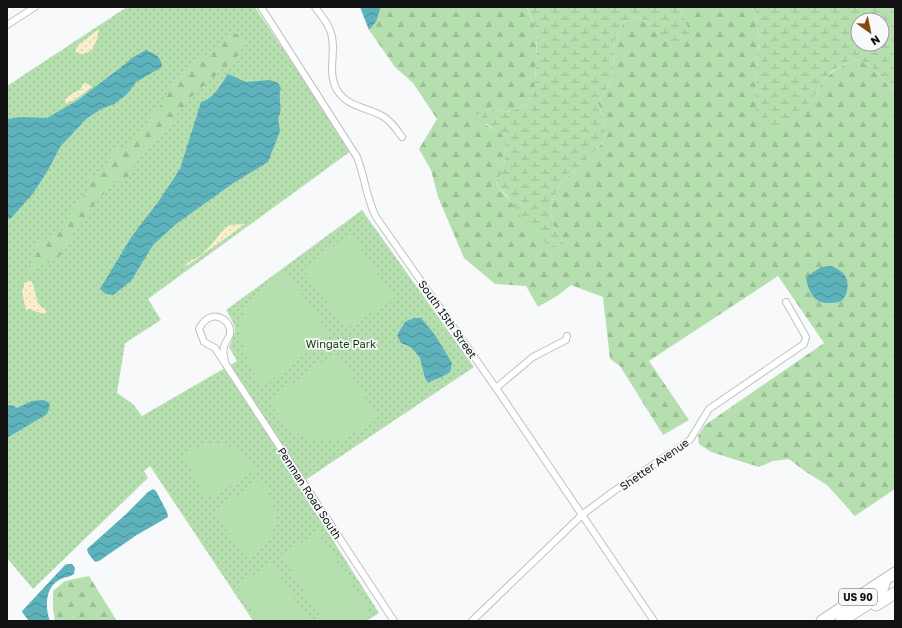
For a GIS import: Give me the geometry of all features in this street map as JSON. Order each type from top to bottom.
[{"type":"highway","name":"US 90","points":[[822,621],[890,580],[895,573]]},
{"type":"highway","points":[[890,580],[891,588],[894,594]]},
{"type":"highway","points":[[841,621],[880,596],[890,580]]},
{"type":"highway","name":"US 90","points":[[852,621],[894,594]]},
{"type":"street","points":[[7,25],[35,7]]},
{"type":"street","name":"South 15th Street","points":[[261,7],[357,157],[364,178],[370,206],[376,217],[583,514],[654,621]]},
{"type":"street","points":[[315,7],[330,30],[333,48],[332,78],[338,92],[347,101],[356,106],[384,117],[402,137]]},
{"type":"street","name":"Shetter Avenue","points":[[472,621],[583,514],[614,491],[690,440],[709,409],[804,344],[806,337],[786,302]]},
{"type":"street","name":"Penman Road South","points":[[226,365],[223,351],[225,342],[231,332],[229,326],[224,320],[212,316],[204,320],[199,329],[204,342],[215,348],[226,365],[394,621]]},
{"type":"street","points":[[496,388],[533,357],[566,340],[567,336]]},
{"type":"street","points":[[209,345],[221,345],[225,342]]},
{"type":"green space","name":"Wingate Park","points":[[127,7],[255,7],[351,151],[148,299],[161,320],[125,343],[117,393],[133,404],[142,416],[237,361],[229,347],[234,336],[235,328],[226,310],[362,210],[474,367],[298,485],[379,613],[366,621],[253,621],[150,466],[144,471],[148,478],[33,589],[7,558],[7,86]]},
{"type":"green space","points":[[381,7],[527,8],[537,32],[535,86],[528,105],[507,112],[486,109],[486,125],[503,134],[505,142],[505,160],[496,184],[545,243],[564,243],[553,225],[550,205],[562,181],[586,161],[606,138],[603,117],[598,103],[612,78],[615,39],[624,22],[637,17],[647,22],[659,35],[684,17],[679,7],[751,7],[755,10],[759,40],[755,99],[807,109],[822,83],[833,71],[854,59],[868,64],[895,93],[895,489],[855,516],[827,485],[789,459],[773,461],[759,467],[711,452],[699,444],[698,436],[705,425],[824,343],[778,276],[649,361],[689,420],[663,435],[620,366],[610,359],[603,297],[571,285],[557,296],[538,307],[526,286],[495,284],[464,258],[438,197],[431,170],[419,149],[437,119],[413,83],[395,67],[369,30],[376,22]]},
{"type":"green space","points":[[527,7],[679,7],[692,38],[672,44],[659,35],[647,22],[637,17],[624,22],[615,39],[612,78],[598,103],[603,117],[606,138],[586,161],[562,181],[550,205],[553,225],[564,243],[563,250],[545,243],[522,218],[507,196],[496,184],[505,160],[503,135],[474,116],[486,109],[507,112],[528,105],[535,86],[537,32]]},
{"type":"green space","points":[[751,7],[895,7],[895,93],[868,64],[854,59],[832,71],[822,83],[807,109],[781,131],[764,129],[757,124],[755,99],[759,40],[755,10]]},
{"type":"green space","points":[[237,34],[244,43],[241,53],[191,97],[131,169],[129,179],[113,183],[71,235],[68,246],[58,258],[28,273],[36,250],[37,242],[41,238],[49,239],[63,229],[69,215],[82,200],[88,188],[86,184],[92,174],[99,177],[111,155],[113,148],[117,147],[119,150],[123,151],[128,142],[143,131],[148,120],[159,108],[167,92],[182,74],[224,40]]},
{"type":"green space","points":[[351,233],[395,299],[348,327],[343,326],[303,269]]},
{"type":"green space","points":[[285,271],[329,332],[327,337],[262,388],[256,379],[246,357],[243,346],[241,335],[244,312],[249,301],[260,290]]},
{"type":"green space","points":[[332,355],[341,357],[378,419],[339,441],[316,441],[294,433],[285,424],[268,401]]},
{"type":"green space","points":[[221,443],[241,453],[255,471],[211,497],[204,495],[184,454],[202,445]]},
{"type":"green space","points":[[261,480],[273,504],[275,524],[267,541],[258,550],[246,558],[217,516],[219,508]]},
{"type":"green space","points":[[318,532],[372,615],[362,621],[323,621],[281,555]]},
{"type":"green space","points":[[272,563],[308,621],[258,621],[236,586]]},
{"type":"green space","points":[[89,576],[117,621],[55,621],[53,591],[65,581]]},
{"type":"sand","points":[[99,29],[97,39],[92,50],[84,54],[80,54],[75,51],[78,45]]},
{"type":"sand","points":[[86,83],[92,87],[66,104],[65,99],[80,90],[83,84]]},
{"type":"sand","points":[[244,224],[184,268],[189,261],[205,252],[227,226]]},
{"type":"sand","points":[[31,281],[39,304],[47,312],[43,314],[29,309],[26,310],[22,292],[25,282]]},
{"type":"water","points":[[360,7],[381,7],[376,22],[369,30]]},
{"type":"water","points":[[146,50],[155,54],[159,58],[162,67],[136,82],[127,94],[114,104],[101,109],[86,119],[60,147],[34,192],[11,218],[7,219],[7,119],[21,117],[47,118],[78,100],[132,58]]},
{"type":"water","points":[[228,74],[246,82],[270,80],[278,83],[281,88],[280,114],[278,118],[280,131],[268,162],[232,184],[176,224],[153,245],[131,281],[113,295],[106,294],[100,289],[132,236],[158,202],[180,169],[201,102],[210,98]]},
{"type":"water","points":[[832,266],[842,272],[847,279],[848,287],[846,295],[841,301],[838,302],[828,303],[819,301],[812,295],[808,287],[806,277],[821,267]]},
{"type":"water","points":[[414,318],[421,318],[435,335],[452,363],[450,372],[428,383],[425,378],[420,358],[411,347],[401,343],[397,335],[405,322]]},
{"type":"water","points":[[43,400],[48,402],[50,405],[47,414],[7,438],[7,406],[11,405],[17,408],[32,401]]},
{"type":"water","points":[[153,489],[156,491],[168,517],[135,536],[99,561],[95,562],[88,553],[87,549]]},
{"type":"water","points":[[72,564],[75,568],[74,574],[54,583],[47,598],[47,610],[50,621],[29,621],[22,612],[23,610],[65,565]]}]
